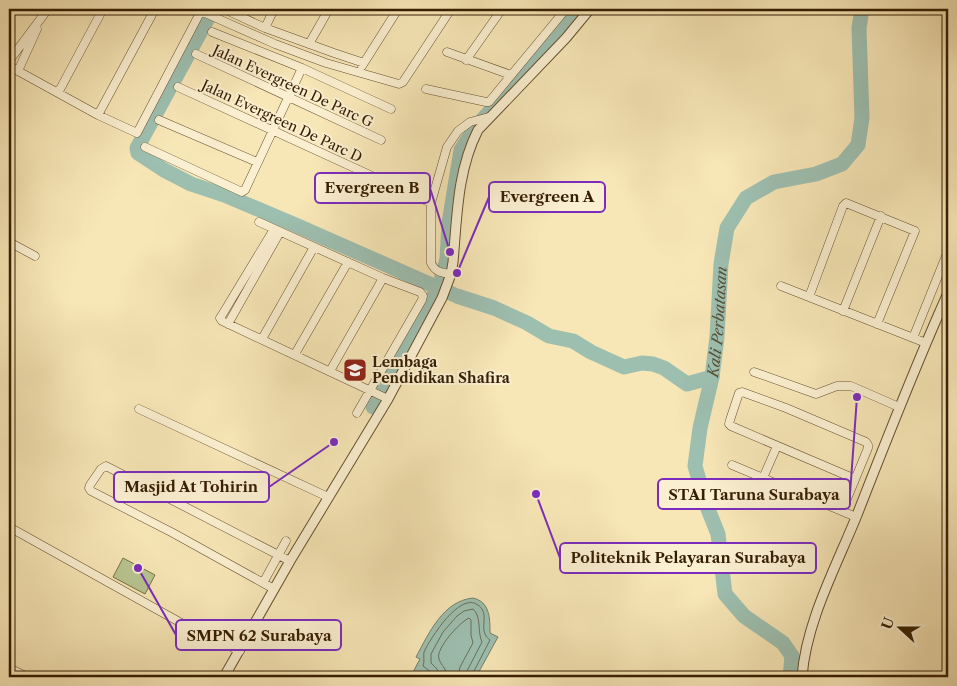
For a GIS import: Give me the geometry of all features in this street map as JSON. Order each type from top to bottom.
[{"type":"street","points":[[9,61],[48,9]]},
{"type":"street","points":[[58,92],[103,9]]},
{"type":"street","points":[[98,115],[155,9]]},
{"type":"street","points":[[217,18],[224,9],[265,28],[364,63]]},
{"type":"street","points":[[265,28],[274,9]]},
{"type":"street","points":[[309,44],[329,9]]},
{"type":"street","points":[[359,72],[398,9]]},
{"type":"street","points":[[9,66],[136,134],[201,10],[275,44],[326,63],[399,84],[403,82],[451,9]]},
{"type":"street","points":[[466,60],[502,9]]},
{"type":"street","points":[[426,89],[486,102],[491,100],[566,9]]},
{"type":"street","points":[[224,677],[386,398],[444,293],[445,273],[464,165],[478,130],[487,118],[566,38],[590,9]]},
{"type":"street","points":[[18,71],[42,17]]},
{"type":"street","points":[[212,32],[302,68],[392,109]]},
{"type":"street","points":[[447,52],[511,75]]},
{"type":"street","name":"Jalan Evergreen De Parc G","points":[[196,54],[381,140]]},
{"type":"street","points":[[144,148],[242,192],[245,190],[302,68]]},
{"type":"street","name":"Jalan Evergreen De Parc D","points":[[178,87],[431,203]]},
{"type":"street","points":[[445,273],[433,268],[431,262],[431,203],[447,147],[458,131],[470,122],[487,118]]},
{"type":"street","points":[[160,120],[257,162]]},
{"type":"street","points":[[809,297],[843,206],[846,203],[881,216],[915,231],[877,324]]},
{"type":"street","points":[[842,311],[881,216]]},
{"type":"street","points":[[259,222],[383,278],[420,292],[423,296],[357,412]]},
{"type":"street","points":[[277,231],[225,322],[386,398]]},
{"type":"street","points":[[9,242],[35,256]]},
{"type":"street","points":[[262,339],[314,247]]},
{"type":"street","points":[[913,338],[948,251]]},
{"type":"street","points":[[295,354],[348,262]]},
{"type":"street","points":[[330,371],[383,278]]},
{"type":"street","points":[[781,286],[926,343]]},
{"type":"street","points":[[802,677],[805,650],[812,627],[899,407],[948,293]]},
{"type":"street","points":[[754,372],[816,394],[837,386],[851,386],[899,407]]},
{"type":"street","points":[[842,511],[868,448],[866,442],[786,408],[740,392],[729,424],[744,433],[855,479]]},
{"type":"street","points":[[139,409],[328,497]]},
{"type":"street","points":[[764,478],[777,446]]},
{"type":"street","points":[[732,465],[856,516]]},
{"type":"street","points":[[274,589],[173,533],[91,491],[90,485],[101,469],[106,466],[290,561]]},
{"type":"street","points":[[9,527],[192,629],[240,651]]},
{"type":"street","points":[[264,583],[286,541]]},
{"type":"street","points":[[9,668],[28,677]]},
{"type":"green space","points":[[123,558],[155,575],[145,594],[113,577]]},
{"type":"water","points":[[473,598],[479,600],[486,607],[489,616],[490,633],[498,637],[476,677],[432,677],[422,672],[420,677],[412,677],[420,659],[416,657],[438,620],[453,605],[462,600]]},
{"type":"waterway","points":[[213,9],[137,148],[138,153],[164,170],[191,184],[227,196],[457,296],[494,308],[527,323],[549,336],[573,341],[591,352],[624,367],[642,363],[653,364],[664,368],[687,384],[712,377]]},
{"type":"waterway","points":[[373,407],[439,288],[447,259],[449,223],[461,150],[475,128],[550,45],[579,9]]},
{"type":"waterway","name":"Kali Perbatasan","points":[[790,677],[792,656],[783,643],[744,616],[725,594],[718,534],[706,504],[695,466],[700,428],[712,377],[717,337],[721,264],[727,228],[746,198],[774,182],[816,174],[842,164],[858,145],[862,118],[859,28],[862,9]]},
{"type":"place","name":"Evergreen B","points":[[450,252]]},
{"type":"place","name":"Evergreen A","points":[[457,273]]},
{"type":"place","name":"Lembaga Pendidikan Shafira","points":[[355,370]]},
{"type":"place","name":"STAI Taruna Surabaya","points":[[857,397]]},
{"type":"place","name":"Masjid At Tohirin","points":[[334,442]]},
{"type":"place","name":"Politeknik Pelayaran Surabaya","points":[[536,494]]},
{"type":"place","name":"SMPN 62 Surabaya","points":[[138,568]]}]
